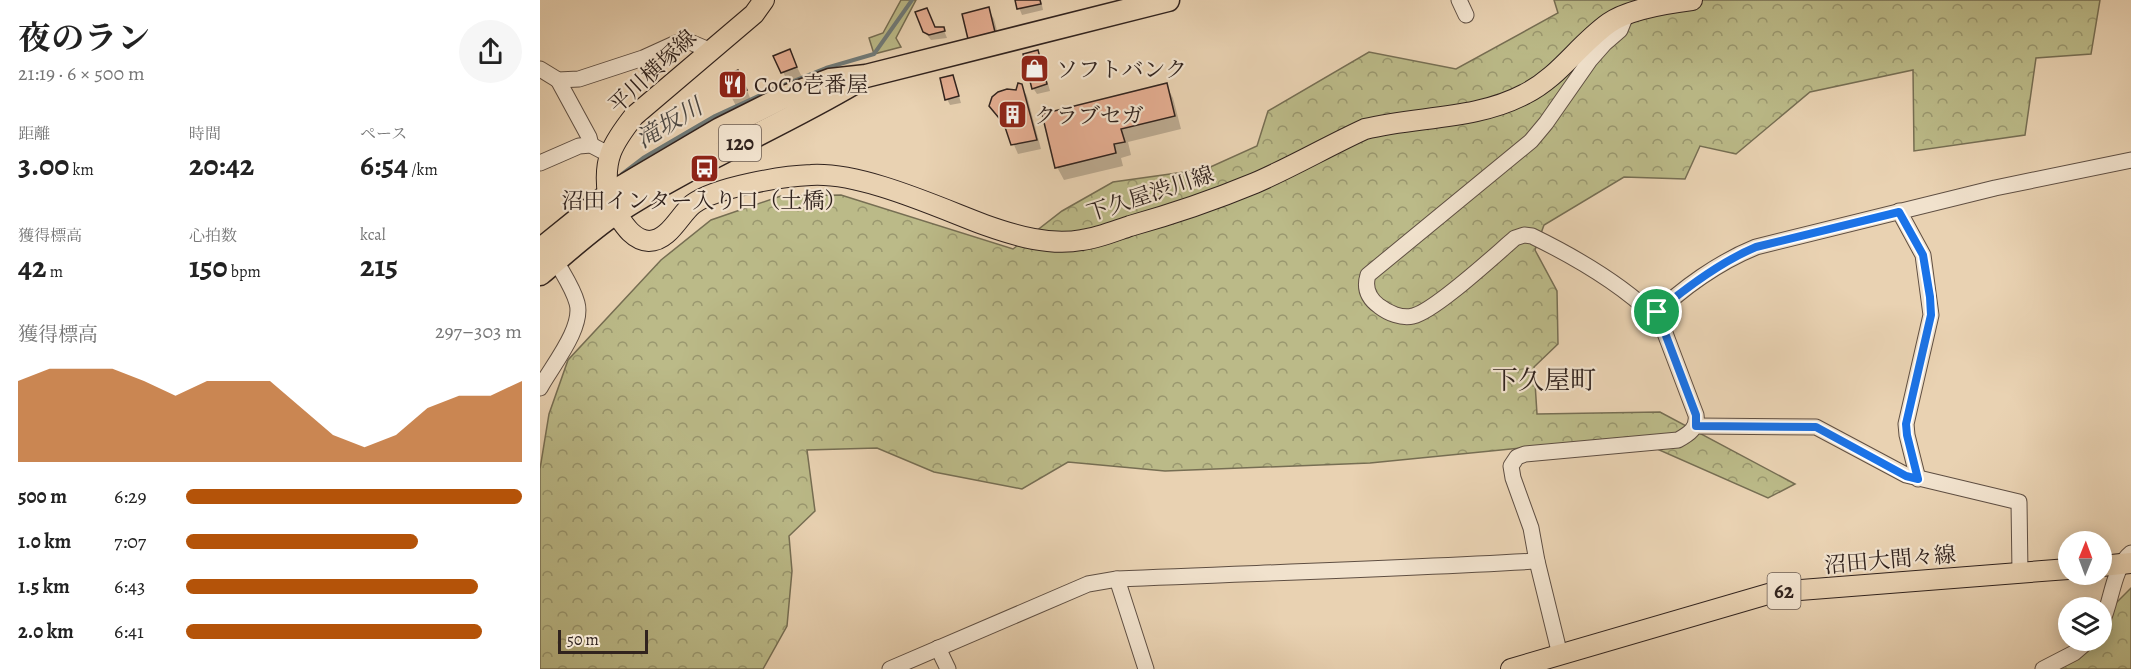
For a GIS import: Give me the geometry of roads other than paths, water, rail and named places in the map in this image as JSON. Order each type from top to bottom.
[{"type":"highway","name":"120","points":[[545,262],[658,164],[782,98],[830,80],[866,76],[1168,0]]},
{"type":"main road","name":"平川横塚線","points":[[612,204],[605,176],[610,155],[620,134],[634,116],[754,14],[764,0]]},
{"type":"main road","name":"下久屋渋川線","points":[[612,204],[630,233],[647,241],[656,240],[663,236],[693,204],[707,196],[729,189],[789,177],[834,175],[887,189],[1024,237],[1062,243],[1084,240],[1154,219],[1256,182],[1365,129],[1384,124],[1491,108],[1525,95],[1548,80],[1610,22],[1626,15],[1674,2],[1692,0]]},
{"type":"main road","name":"沼田大間々線","points":[[1510,669],[1775,592],[2058,570]]},
{"type":"street","points":[[1459,0],[1466,15]]},
{"type":"street","points":[[1626,15],[1620,30],[1590,60],[1531,141],[1368,275],[1366,284],[1372,300],[1382,308],[1406,317],[1416,316],[1433,306],[1515,238],[1524,235],[1532,236],[1588,266],[1636,299],[1653,316],[1683,291],[1736,255],[1756,247],[1995,188],[2131,160]]},
{"type":"street","points":[[558,80],[579,79],[643,58],[676,43],[690,42],[709,50]]},
{"type":"street","points":[[540,69],[558,80],[589,137],[591,145]]},
{"type":"street","points":[[540,163],[579,146],[591,145],[610,155]]},
{"type":"street","points":[[1899,212],[1923,255],[1930,297],[1931,315],[1926,344],[1906,424],[1918,479]]},
{"type":"street","points":[[540,388],[573,330],[578,305],[545,262]]},
{"type":"street","points":[[1560,655],[1531,528],[1511,466],[1517,457],[1525,454],[1678,440],[1690,433],[1696,426],[1696,415],[1657,312]]},
{"type":"street","points":[[1696,426],[1816,427],[1906,476],[2019,502],[2020,573]]},
{"type":"street","points":[[890,669],[1088,584],[1117,579],[1395,569],[1537,561]]},
{"type":"street","points":[[2111,597],[2121,562]]},
{"type":"street","points":[[1117,579],[1146,669]]},
{"type":"street","points":[[938,648],[948,669]]},
{"type":"street","points":[[2043,669],[2076,651]]},
{"type":"waterway","name":"滝坂川","points":[[622,174],[643,158],[715,116],[826,68],[874,54],[912,0]]},
{"type":"place","name":"ソフトバンク","points":[[1035,69]]},
{"type":"place","name":"CoCo壱番屋","points":[[733,84]]},
{"type":"place","name":"クラブセガ","points":[[1013,115]]},
{"type":"place","name":"沼田インター入り口（土橋）","points":[[704,168]]},
{"type":"district","name":"下久屋町","points":[[1544,380]]}]
